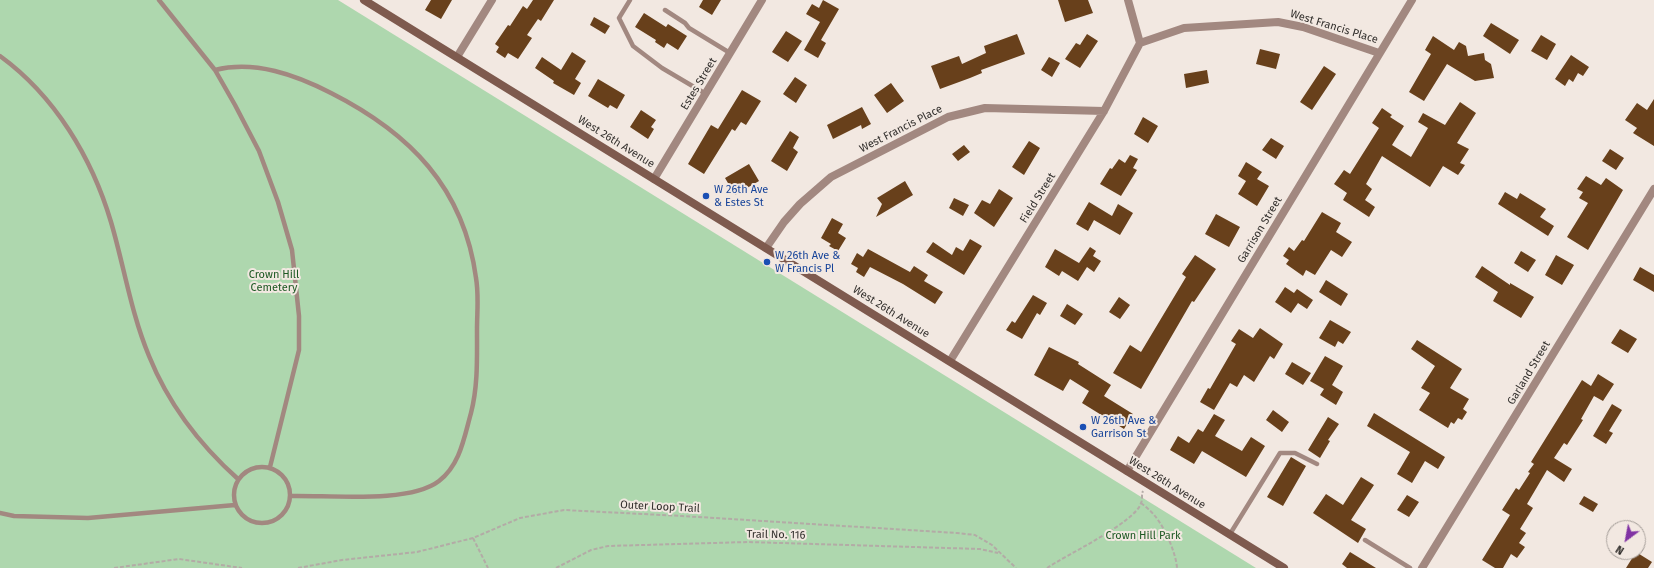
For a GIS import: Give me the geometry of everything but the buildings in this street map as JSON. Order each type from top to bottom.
[{"type":"street","name":"West 26th Avenue","points":[[364,0],[1284,568]]},
{"type":"street","points":[[457,57],[492,0]]},
{"type":"street","name":"Estes Street","points":[[654,179],[762,0]]},
{"type":"street","points":[[1128,0],[1140,43]]},
{"type":"street","name":"Garrison Street","points":[[1128,471],[1412,0]]},
{"type":"street","name":"West Francis Place","points":[[1140,43],[1184,28],[1278,22],[1303,27],[1379,53]]},
{"type":"street","name":"Field Street","points":[[950,361],[1104,111],[1140,43]]},
{"type":"street","name":"West Francis Place","points":[[766,248],[784,222],[800,204],[831,177],[948,117],[985,108],[1104,111]]},
{"type":"street","name":"Garland Street","points":[[1422,568],[1654,189]]},
{"type":"lane","points":[[159,0],[215,70],[259,151],[278,202],[292,250],[299,316],[299,350],[270,468]]},
{"type":"lane","points":[[630,0],[619,18],[633,46],[662,68],[706,94]]},
{"type":"lane","points":[[665,10],[685,23],[689,28],[730,53]]},
{"type":"lane","points":[[0,56],[43,96],[65,123],[79,147],[102,196],[111,221],[141,336],[164,388],[178,411],[206,448],[238,479]]},
{"type":"lane","points":[[215,70],[224,68],[266,69],[314,84],[376,118],[403,139],[437,176],[452,202],[464,228],[476,279],[477,367],[475,396],[457,460],[449,471],[438,482],[410,493],[388,496],[291,496]]},
{"type":"lane","points":[[1230,534],[1280,453],[1295,453],[1317,464]]},
{"type":"lane","points":[[261,466],[270,468],[279,472],[286,478],[290,487],[291,496],[289,506],[284,514],[276,520],[267,523],[257,523],[248,520],[240,514],[235,505],[235,487],[238,479],[245,472],[261,466]]},
{"type":"lane","points":[[0,514],[14,516],[88,518],[235,505]]},
{"type":"lane","points":[[1365,540],[1410,568]]},
{"type":"path","points":[[1047,568],[1063,557],[1118,527],[1137,510],[1141,503],[1155,516],[1167,535],[1177,562],[1177,568]]},
{"type":"path","name":"Outer Loop Trail","points":[[298,568],[342,560],[417,552],[473,538],[520,518],[564,510],[957,532],[975,535],[992,545],[1016,568]]},
{"type":"path","points":[[473,538],[488,568]]},
{"type":"path","name":"Trail No. 116","points":[[556,568],[591,550],[608,546],[748,542],[980,549],[999,553]]},
{"type":"path","points":[[114,568],[179,559],[242,568]]},
{"type":"green space","name":"Crown Hill Cemetery","points":[[0,0],[338,0],[1256,568],[0,568]]},
{"type":"place","name":"W 26th Ave & Estes St","points":[[706,196]]},
{"type":"place","name":"W 26th Ave & W Francis Pl","points":[[767,262]]},
{"type":"place","name":"W 26th Ave & Garrison St","points":[[1083,427]]},
{"type":"park label","name":"Crown Hill Park","points":[[1143,536]]}]
